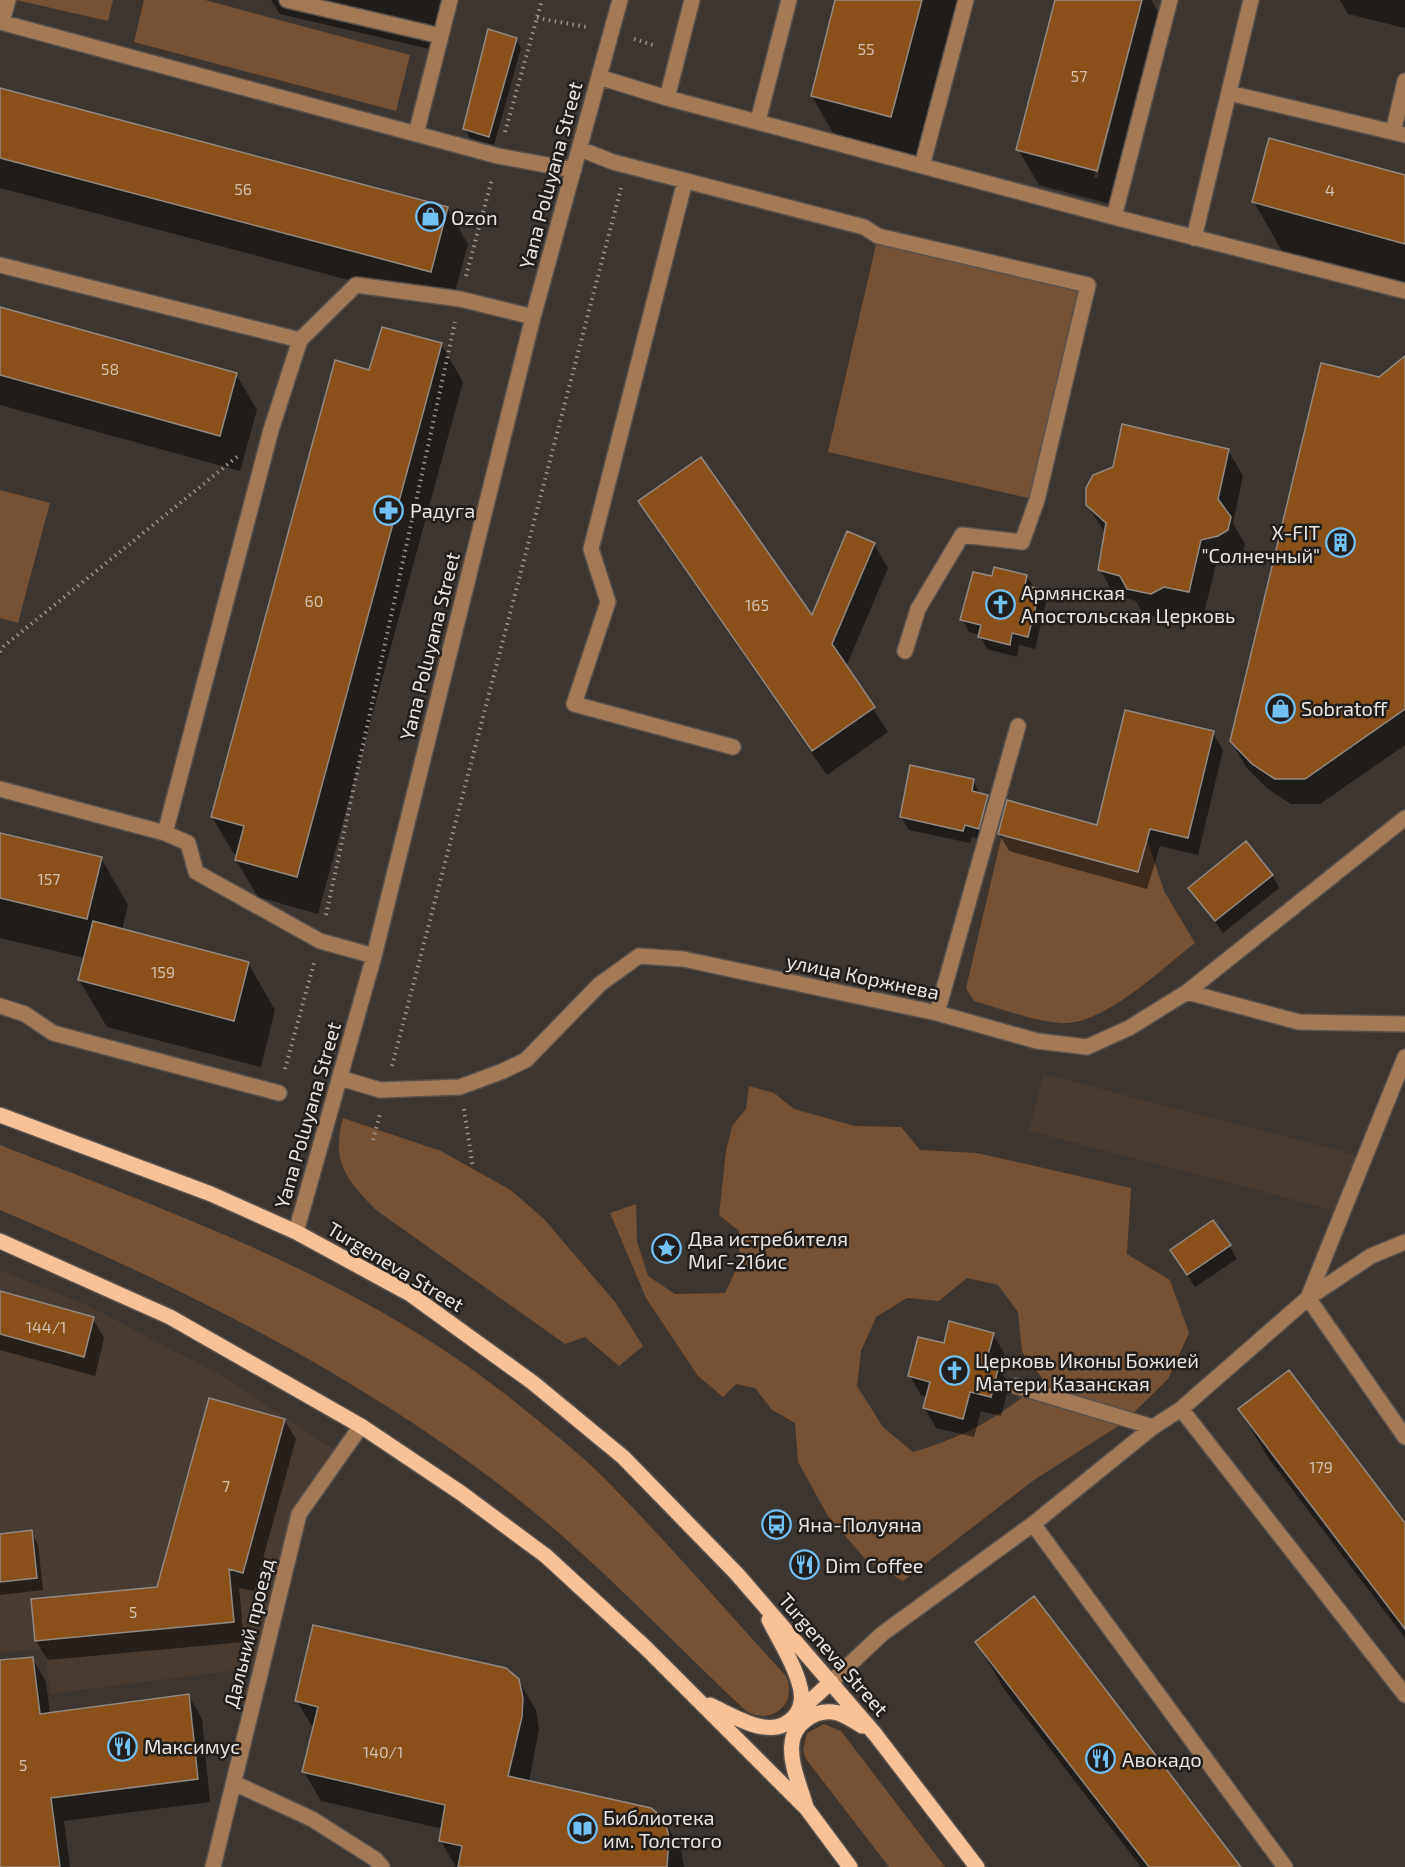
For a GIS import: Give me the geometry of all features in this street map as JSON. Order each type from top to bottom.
[{"type":"main road","name":"Turgeneva Street","points":[[0,1115],[211,1194],[296,1232],[430,1306],[532,1382],[623,1457],[736,1574],[875,1734],[977,1867]]},
{"type":"main road","name":"Turgeneva Street","points":[[0,1241],[170,1317],[362,1426],[461,1493],[546,1556],[702,1702],[807,1809],[850,1867]]},
{"type":"main road","name":"Turgeneva Street","points":[[702,1702],[754,1725],[769,1729],[783,1726],[798,1712],[802,1698],[799,1682],[760,1602]]},
{"type":"main road","points":[[798,1712],[831,1682]]},
{"type":"main road","name":"Turgeneva Street","points":[[807,1809],[791,1744],[794,1733],[803,1721],[817,1713],[832,1712],[845,1715],[875,1734]]},
{"type":"street","points":[[8,0],[1,22],[498,156],[574,170]]},
{"type":"street","points":[[287,0],[441,36]]},
{"type":"street","points":[[416,134],[450,0]]},
{"type":"street","name":"Yana Poluyana Street","points":[[296,1232],[374,956],[533,316],[620,0]]},
{"type":"street","points":[[667,98],[692,0]]},
{"type":"street","points":[[758,121],[789,0]]},
{"type":"street","points":[[922,166],[966,0]]},
{"type":"street","points":[[1114,217],[1170,0]]},
{"type":"street","points":[[1194,238],[1251,0]]},
{"type":"street","points":[[599,77],[667,98],[1114,217],[1405,291]]},
{"type":"street","points":[[1229,93],[1399,133],[1405,81]]},
{"type":"street","points":[[580,149],[627,166],[864,227],[878,236],[1088,285],[1037,501],[1022,542],[962,535],[918,609],[905,651]]},
{"type":"street","points":[[685,181],[591,549],[608,602],[574,704],[733,747]]},
{"type":"street","points":[[0,265],[300,340]]},
{"type":"street","points":[[165,833],[271,430],[300,340],[356,285],[460,299],[533,316]]},
{"type":"street","points":[[937,1012],[1018,726]]},
{"type":"street","points":[[0,789],[165,833],[189,843],[196,872],[320,941],[374,956]]},
{"type":"street","name":"улица Коржнева","points":[[340,1078],[380,1090],[460,1087],[526,1060],[600,984],[639,956],[683,959],[937,1012],[1037,1041],[1087,1047],[1129,1028],[1186,992],[1405,818]]},
{"type":"street","points":[[1186,992],[1299,1023],[1405,1024]]},
{"type":"street","points":[[0,1006],[25,1014],[53,1034],[279,1093]]},
{"type":"street","points":[[1308,1298],[1405,1057]]},
{"type":"street","points":[[831,1682],[882,1634],[1033,1524],[1153,1427],[1181,1409],[1308,1298],[1371,1256],[1405,1242]]},
{"type":"street","points":[[1308,1298],[1405,1437]]},
{"type":"street","points":[[1016,1386],[1153,1427]]},
{"type":"street","points":[[1181,1409],[1405,1695]]},
{"type":"street","name":"Дальний проезд","points":[[213,1867],[299,1514],[362,1426]]},
{"type":"street","points":[[1033,1524],[1285,1867]]},
{"type":"street","points":[[234,1783],[312,1819],[375,1859],[382,1867]]},
{"type":"path","points":[[330,901],[460,299],[542,0]]},
{"type":"path","points":[[373,1140],[627,166]]},
{"type":"path","points":[[0,652],[4,646],[271,430]]},
{"type":"path","points":[[279,1093],[320,941]]},
{"type":"path","points":[[460,1087],[473,1168]]},
{"type":"shaded area","points":[[16,0],[113,0],[108,21]]},
{"type":"shaded area","points":[[144,0],[205,0],[410,55],[396,111],[134,42]]},
{"type":"shaded area","points":[[878,236],[1088,285],[1037,500],[828,452]]},
{"type":"shaded area","points":[[0,490],[50,503],[18,623],[0,618]]},
{"type":"shaded area","points":[[1002,835],[1138,872],[1147,839],[1164,891],[1195,943],[1131,994],[1094,1016],[1076,1022],[1059,1023],[1037,1019],[974,1001],[966,988]]},
{"type":"shaded area","points":[[1043,1074],[1360,1156],[1345,1213],[1029,1131]]},
{"type":"shaded area","points":[[749,1086],[774,1093],[794,1109],[855,1126],[901,1127],[920,1150],[977,1153],[1131,1188],[1127,1254],[1170,1280],[1189,1333],[1168,1379],[1123,1423],[1034,1480],[903,1581],[866,1560],[828,1516],[798,1462],[795,1423],[772,1410],[755,1388],[736,1384],[723,1397],[698,1376],[646,1298],[610,1213],[636,1204],[637,1241],[648,1276],[675,1294],[725,1293],[739,1263],[739,1231],[719,1215],[726,1151],[732,1126],[746,1109]],"holes":[[[967,1278],[998,1285],[1018,1312],[1022,1352],[1043,1379],[1015,1403],[983,1424],[931,1447],[913,1452],[883,1427],[857,1386],[861,1351],[876,1317],[907,1298],[939,1301]]]},
{"type":"shaded area","points":[[343,1118],[441,1151],[512,1191],[544,1219],[615,1302],[643,1346],[619,1366],[585,1337],[565,1344],[376,1210],[356,1189],[340,1159],[339,1147]]},
{"type":"shaded area","points":[[0,1145],[134,1197],[267,1254],[332,1285],[396,1320],[456,1358],[570,1447],[626,1500],[786,1676],[789,1686],[788,1695],[780,1710],[765,1716],[746,1711],[558,1532],[495,1481],[429,1434],[361,1390],[220,1312],[148,1276],[0,1210]]},
{"type":"shaded area","points":[[0,1270],[91,1307],[230,1380],[342,1455],[299,1514],[261,1667],[50,1694],[45,1648],[0,1653]]},
{"type":"shaded area","points":[[824,1724],[841,1731],[945,1867],[889,1867],[806,1759],[803,1750],[807,1733]]},
{"type":"building","points":[[835,0],[922,0],[891,117],[811,96]]},
{"type":"building","points":[[1055,0],[1142,0],[1097,171],[1016,150]]},
{"type":"building","points":[[488,29],[517,38],[489,137],[463,129]]},
{"type":"building","points":[[0,88],[448,207],[431,272],[0,158]]},
{"type":"building","points":[[1269,138],[1405,175],[1405,244],[1252,202]]},
{"type":"building","points":[[0,307],[237,373],[220,436],[0,375]]},
{"type":"building","points":[[382,327],[442,343],[297,877],[235,860],[244,826],[211,817],[335,360],[369,370]]},
{"type":"building","name":"X-FIT \"Солнечный\"","points":[[1405,356],[1405,709],[1305,779],[1275,779],[1252,764],[1230,741],[1321,363],[1379,377]]},
{"type":"building","points":[[1122,424],[1229,449],[1218,499],[1231,517],[1228,530],[1218,536],[1201,540],[1189,592],[1164,587],[1151,594],[1127,589],[1120,576],[1098,570],[1106,523],[1086,505],[1086,488],[1093,475],[1113,467]]},
{"type":"building","points":[[701,457],[812,615],[847,531],[875,543],[832,644],[875,707],[812,751],[638,501]]},
{"type":"building","name":"Армянская Апостольская Церковь","points":[[994,567],[1027,575],[1025,585],[1040,589],[1028,637],[1012,633],[1010,645],[978,637],[981,625],[960,620],[973,572],[992,576]]},
{"type":"building","points":[[1125,710],[1214,731],[1188,838],[1150,829],[1138,872],[998,834],[1007,800],[1097,825]]},
{"type":"building","points":[[910,765],[974,779],[972,791],[988,795],[979,829],[965,825],[963,831],[900,817]]},
{"type":"building","points":[[0,833],[102,857],[87,919],[0,898]]},
{"type":"building","points":[[1246,841],[1273,875],[1215,921],[1188,888]]},
{"type":"building","points":[[93,921],[249,962],[234,1021],[78,980]]},
{"type":"building","points":[[1213,1220],[1231,1245],[1187,1275],[1170,1250]]},
{"type":"building","points":[[0,1291],[94,1317],[84,1357],[0,1334]]},
{"type":"building","name":"Церковь Иконы Божией Матери Казанская","points":[[949,1321],[994,1333],[986,1362],[999,1365],[991,1397],[970,1392],[963,1419],[923,1408],[930,1382],[908,1376],[918,1337],[944,1343]]},
{"type":"building","points":[[1289,1370],[1405,1523],[1405,1629],[1238,1409]]},
{"type":"building","points":[[209,1398],[285,1419],[243,1573],[229,1569],[234,1622],[35,1641],[31,1599],[157,1587]]},
{"type":"building","points":[[32,1530],[37,1578],[0,1582],[0,1534]]},
{"type":"building","points":[[1034,1596],[1241,1867],[1149,1867],[975,1642]]},
{"type":"building","points":[[313,1625],[506,1668],[519,1679],[523,1698],[522,1717],[508,1776],[651,1808],[665,1819],[669,1838],[667,1867],[458,1867],[462,1846],[439,1841],[445,1805],[302,1772],[318,1707],[295,1701]]},
{"type":"building","points":[[33,1657],[40,1714],[189,1694],[198,1779],[51,1798],[60,1867],[0,1867],[0,1660]]},
{"type":"place","name":"Ozon","points":[[430,217]]},
{"type":"place","name":"Радуга","points":[[389,510]]},
{"type":"place","name":"X-FIT \"Солнечный\"","points":[[1341,543]]},
{"type":"place","name":"Армянская Апостольская Церковь","points":[[1000,604]]},
{"type":"place","name":"Sobratoff","points":[[1280,708]]},
{"type":"place","name":"Два истребителя МиГ-21бис","points":[[667,1249]]},
{"type":"place","name":"Церковь Иконы Божией Матери Казанская","points":[[954,1371]]},
{"type":"place","name":"Яна-Полуяна","points":[[777,1524]]},
{"type":"place","name":"Dim Coffee","points":[[804,1565]]},
{"type":"place","name":"Максимус","points":[[123,1746]]},
{"type":"place","name":"Авокадо","points":[[1101,1759]]},
{"type":"place","name":"Библиотека им. Толстого","points":[[582,1829]]}]
